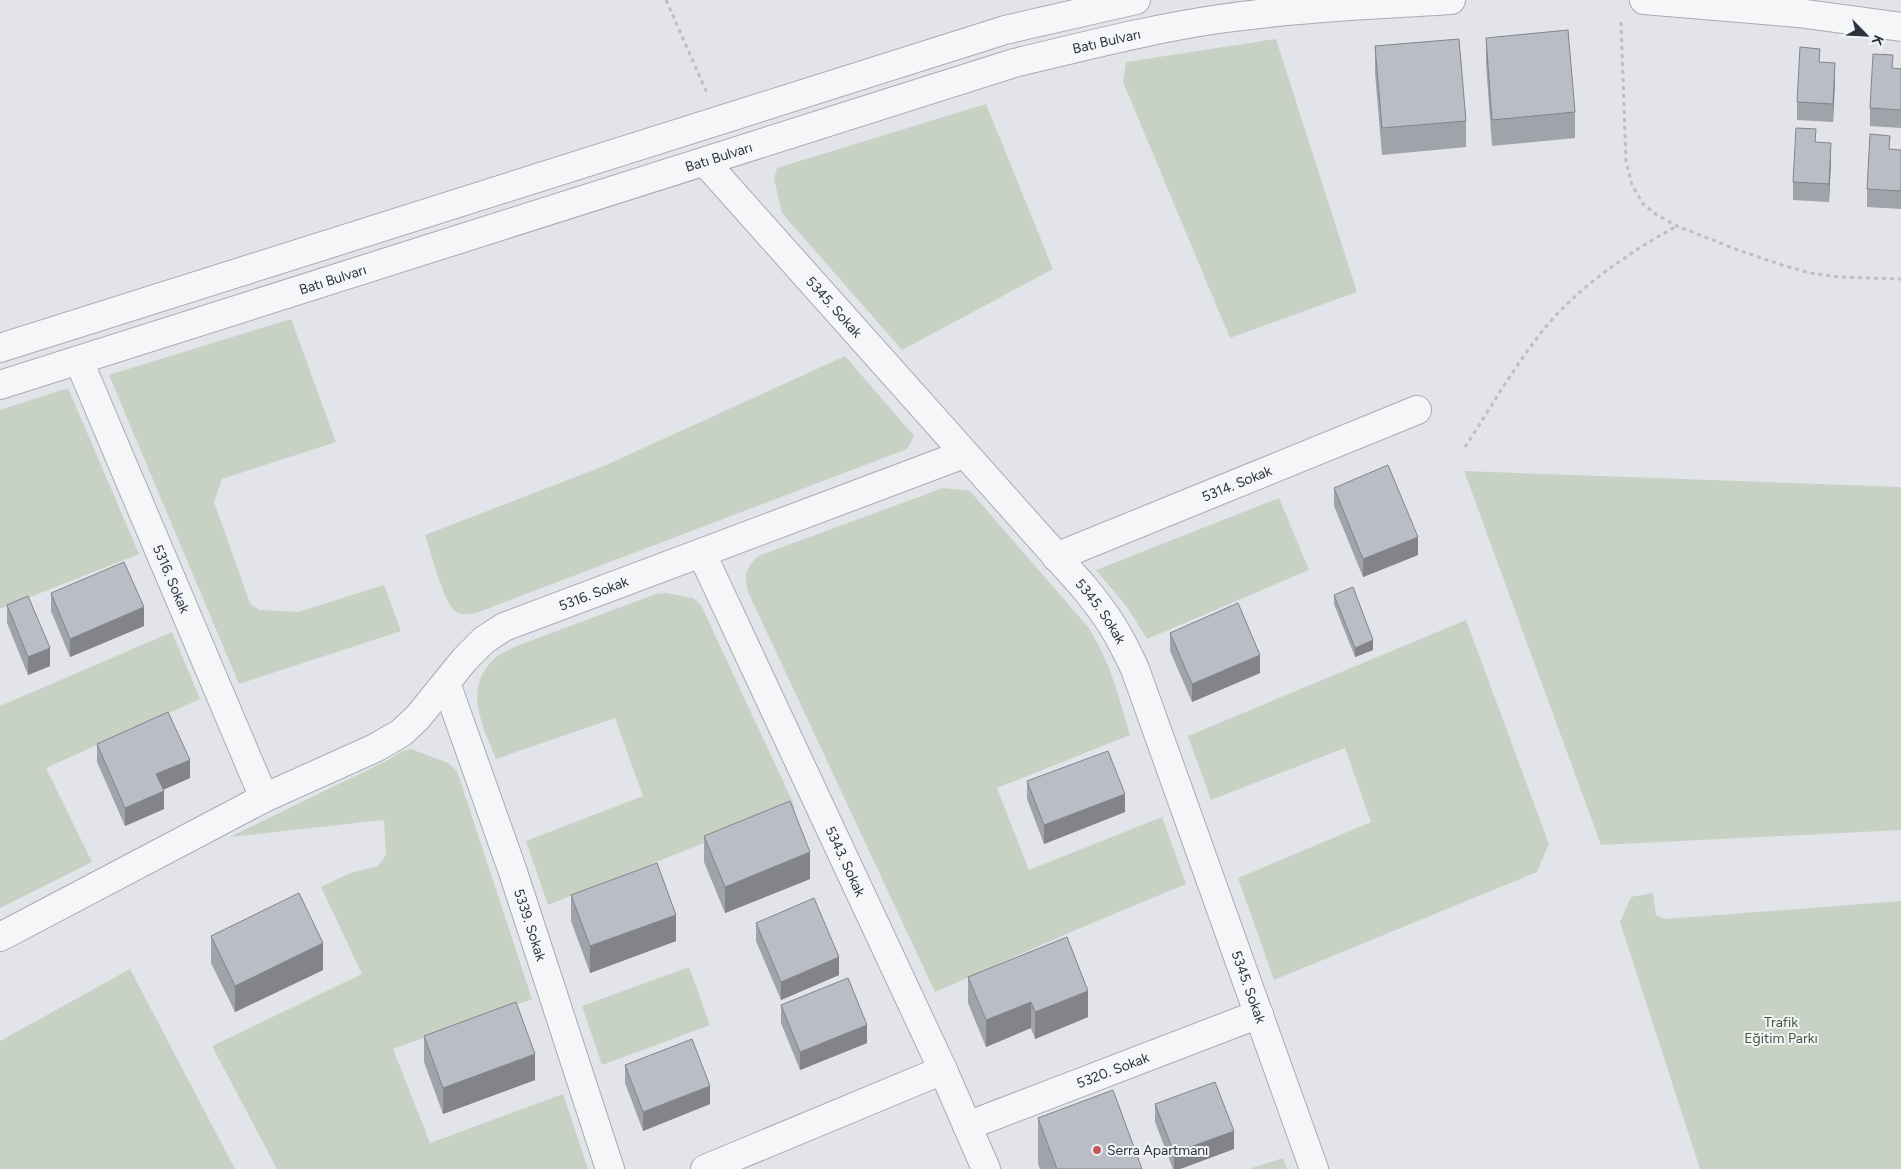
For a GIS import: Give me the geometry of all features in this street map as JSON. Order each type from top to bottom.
[{"type":"street","points":[[0,348],[1004,30],[1136,0]]},
{"type":"street","name":"Batı Bulvarı","points":[[0,385],[1014,63],[1125,36],[1219,19],[1325,8],[1451,0]]},
{"type":"street","points":[[1644,0],[1798,13],[1901,27]]},
{"type":"street","name":"5345. Sokak","points":[[705,162],[1105,612],[1120,636],[1135,669],[1314,1169]]},
{"type":"street","name":"5316. Sokak","points":[[79,361],[264,798]]},
{"type":"street","name":"5314. Sokak","points":[[1056,557],[1417,410]]},
{"type":"street","name":"5316. Sokak","points":[[0,937],[264,798],[374,748],[401,733],[418,717],[484,640],[504,627],[964,454]]},
{"type":"street","name":"5343. Sokak","points":[[702,554],[943,1070],[986,1169]]},
{"type":"street","name":"5339. Sokak","points":[[446,683],[509,860],[610,1169]]},
{"type":"street","name":"5320. Sokak","points":[[967,1126],[1259,1014]]},
{"type":"street","points":[[705,1169],[943,1070]]},
{"type":"path","points":[[666,0],[719,121]]},
{"type":"path","points":[[1621,19],[1626,161],[1632,185],[1643,204],[1656,215],[1676,226],[1738,250],[1810,273],[1848,278],[1901,279]]},
{"type":"path","points":[[1465,447],[1521,360],[1550,323],[1596,279],[1641,246],[1676,226]]},
{"type":"green space","points":[[1276,39],[1357,292],[1230,338],[1123,82],[1126,62]]},
{"type":"green space","points":[[986,104],[1053,269],[902,350],[782,213],[774,179],[777,168]]},
{"type":"green space","points":[[291,319],[336,442],[222,479],[214,502],[250,603],[259,610],[298,612],[384,585],[401,631],[239,684],[109,375]]},
{"type":"green space","points":[[845,356],[914,436],[907,449],[476,613],[461,614],[452,608],[447,600],[425,535],[604,466]]},
{"type":"green space","points":[[68,388],[139,554],[0,609],[0,410]]},
{"type":"green space","points":[[1464,471],[1901,487],[1901,830],[1601,845]]},
{"type":"green space","points":[[943,488],[970,491],[1088,627],[1108,666],[1130,735],[997,788],[1029,870],[1162,817],[1186,884],[935,992],[748,592],[746,576],[748,568],[758,556]]},
{"type":"green space","points":[[1279,498],[1309,570],[1147,639],[1127,607],[1096,570]]},
{"type":"green space","points":[[666,593],[693,598],[701,605],[795,807],[548,905],[526,841],[643,796],[615,718],[496,759],[478,708],[479,683],[484,671],[494,659],[514,647],[656,594]]},
{"type":"green space","points":[[1466,620],[1549,844],[1537,872],[1274,980],[1238,878],[1371,822],[1345,748],[1211,800],[1188,736]]},
{"type":"green space","points":[[172,632],[200,699],[46,768],[92,862],[0,908],[0,706]]},
{"type":"green space","points":[[411,749],[448,763],[457,771],[532,999],[393,1049],[430,1143],[563,1094],[588,1169],[277,1169],[212,1046],[362,974],[321,887],[350,873],[378,866],[386,855],[384,820],[230,837],[403,751]]},
{"type":"green space","name":"Trafik Eğitim Parkı","points":[[1653,893],[1656,915],[1665,919],[1901,901],[1901,1169],[1700,1169],[1620,922],[1631,897]]},
{"type":"green space","points":[[689,967],[710,1025],[602,1065],[582,1006]]},
{"type":"green space","points":[[130,969],[235,1169],[0,1169],[0,1041]]},
{"type":"green space","points":[[1283,1158],[1287,1169],[1249,1169]]},
{"type":"building","points":[[1568,30],[1575,112],[1492,120],[1486,38]]},
{"type":"building","points":[[1459,39],[1466,121],[1382,128],[1375,46]]},
{"type":"building","points":[[1800,47],[1820,49],[1819,62],[1835,63],[1833,104],[1797,102]]},
{"type":"building","points":[[1873,54],[1893,55],[1892,68],[1901,69],[1901,110],[1870,108]]},
{"type":"building","points":[[1796,128],[1816,129],[1815,142],[1831,143],[1829,184],[1793,182]]},
{"type":"building","points":[[1870,134],[1890,136],[1889,149],[1901,150],[1901,191],[1867,189]]},
{"type":"building","points":[[1388,465],[1418,537],[1363,559],[1334,488]]},
{"type":"building","points":[[124,562],[144,607],[70,639],[51,593]]},
{"type":"building","points":[[1353,587],[1373,640],[1355,648],[1334,595]]},
{"type":"building","points":[[28,596],[50,648],[28,657],[7,605]]},
{"type":"building","points":[[1238,603],[1260,655],[1192,684],[1170,633]]},
{"type":"building","points":[[168,712],[190,760],[156,774],[164,791],[125,808],[97,744]]},
{"type":"building","points":[[1108,751],[1125,794],[1044,825],[1027,781]]},
{"type":"building","points":[[790,801],[810,852],[725,887],[704,836]]},
{"type":"building","points":[[657,863],[676,915],[590,946],[571,895]]},
{"type":"building","points":[[299,893],[323,943],[235,986],[211,936]]},
{"type":"building","points":[[814,898],[839,957],[781,982],[756,923]]},
{"type":"building","points":[[1067,937],[1088,991],[1035,1012],[1031,1002],[986,1020],[968,977]]},
{"type":"building","points":[[848,978],[867,1025],[800,1052],[781,1005]]},
{"type":"building","points":[[516,1002],[535,1054],[443,1088],[424,1036]]},
{"type":"building","points":[[692,1039],[710,1086],[643,1112],[625,1065]]},
{"type":"building","points":[[1215,1082],[1234,1131],[1174,1153],[1155,1104]]},
{"type":"building","points":[[1113,1090],[1142,1169],[1057,1169],[1038,1118]]},
{"type":"place","name":"Serra Apartmanı","points":[[1097,1150]]}]
